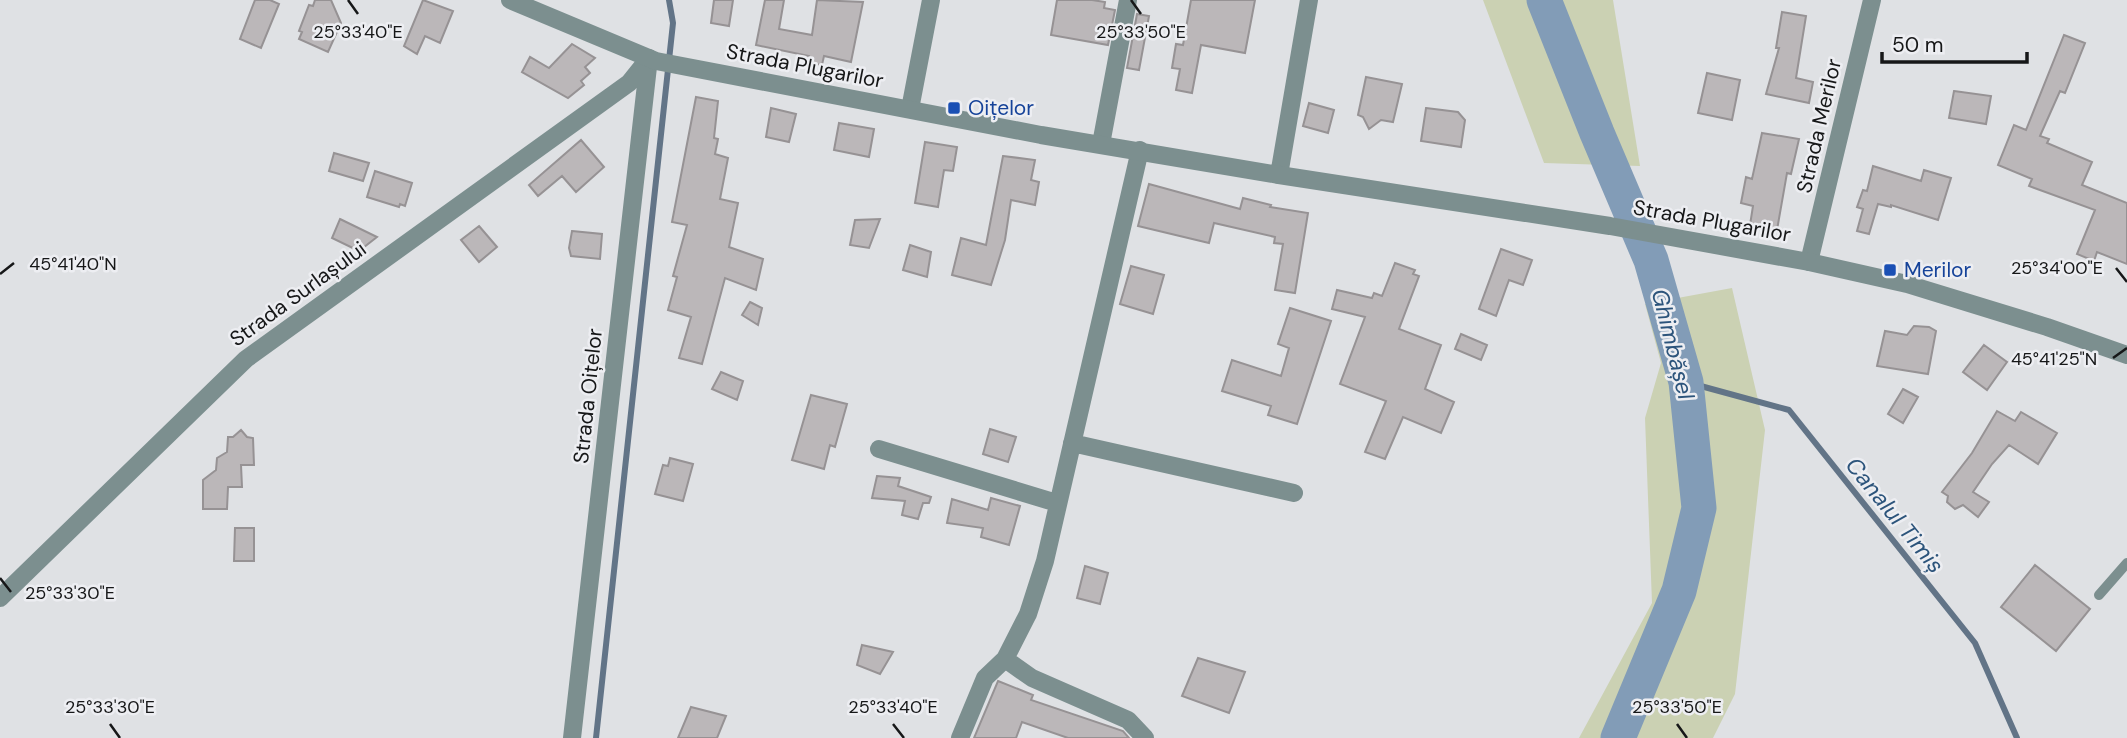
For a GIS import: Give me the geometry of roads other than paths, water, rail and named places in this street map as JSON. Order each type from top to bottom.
[{"type":"street","name":"Strada Plugarilor","points":[[510,0],[652,60],[1041,135],[1610,226],[1809,262],[1907,284],[2127,355]]},
{"type":"street","points":[[910,109],[931,0]]},
{"type":"street","points":[[1101,144],[1128,0]]},
{"type":"street","points":[[1279,175],[1309,0]]},
{"type":"street","name":"Strada Merilor","points":[[1809,262],[1872,0]]},
{"type":"street","name":"Strada Surlașului","points":[[0,598],[246,359],[629,83],[652,60]]},
{"type":"street","name":"Strada Oițelor","points":[[572,738],[652,60]]},
{"type":"street","points":[[960,738],[985,678],[1005,659],[1028,614],[1045,561],[1140,150]]},
{"type":"street","points":[[1072,443],[1294,493]]},
{"type":"street","points":[[880,449],[1057,503]]},
{"type":"street","points":[[1005,659],[1032,678],[1128,720],[1144,738]]},
{"type":"lane","points":[[2099,595],[2127,563]]},
{"type":"waterway","points":[[596,738],[673,23],[669,0]]},
{"type":"waterway","name":"Ghimbășel","points":[[1544,0],[1651,260],[1686,382],[1699,508],[1679,591],[1618,738]]},
{"type":"waterway","name":"Canalul Timiș","points":[[1686,382],[1789,410],[1975,643],[2017,738]]},
{"type":"place","name":"Oițelor","points":[[954,108]]},
{"type":"place","name":"Merilor","points":[[1890,270]]}]
